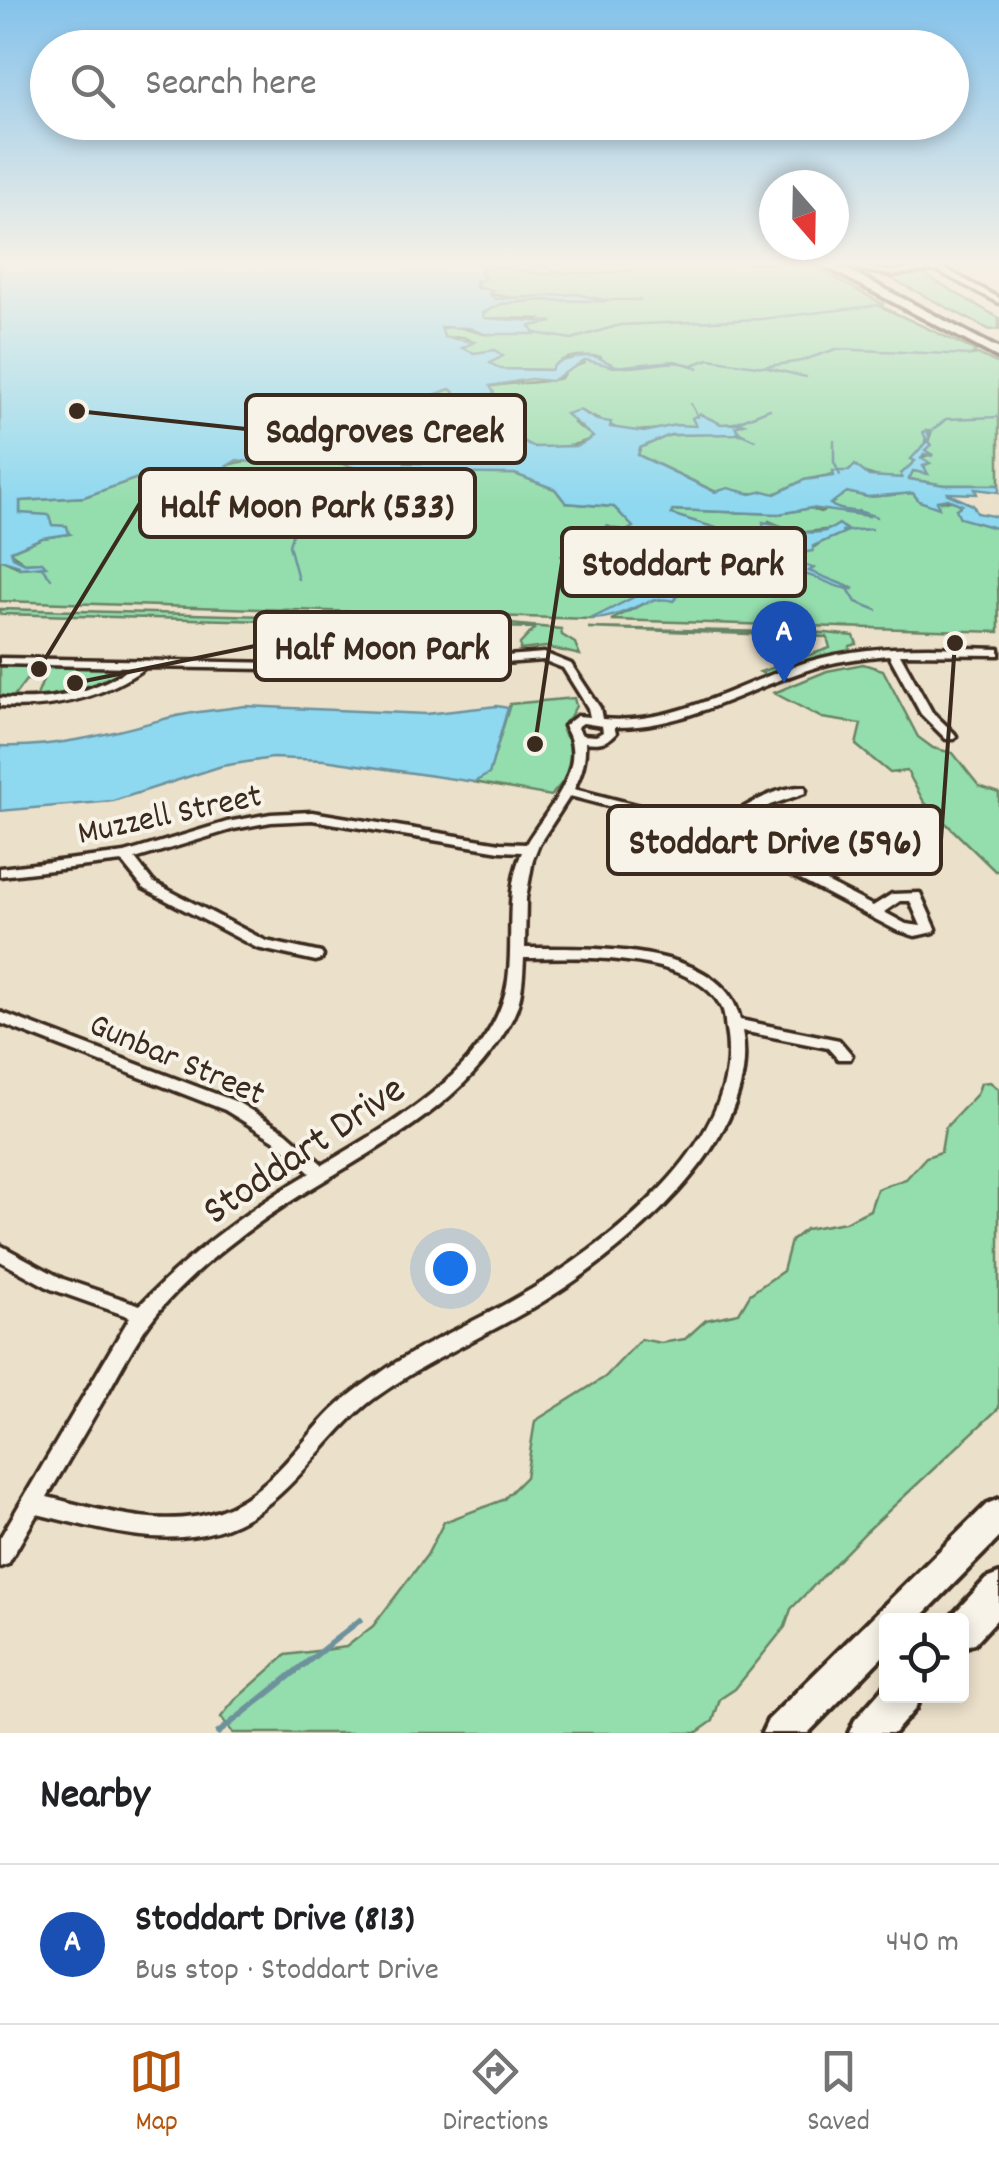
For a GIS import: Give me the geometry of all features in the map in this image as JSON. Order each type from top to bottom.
[{"type":"main road","points":[[901,1613],[999,1516]]},
{"type":"main road","points":[[969,1624],[999,1591]]},
{"type":"main road","points":[[782,1733],[879,1635]]},
{"type":"main road","points":[[868,1733],[896,1703]]},
{"type":"street","points":[[578,738],[603,729],[642,729],[814,664],[892,651],[999,652]]},
{"type":"street","points":[[892,651],[927,714],[950,736]]},
{"type":"street","points":[[0,660],[416,668],[536,656],[564,663],[603,729]]},
{"type":"street","points":[[0,702],[36,704],[78,697],[110,686],[142,664]]},
{"type":"street","points":[[582,690],[580,719],[603,729]]},
{"type":"street","name":"Stoddart Drive","points":[[0,1557],[143,1314],[199,1259],[248,1220],[428,1105],[480,1056],[506,1014],[516,980],[517,887],[530,848],[567,791],[581,760],[578,738],[570,726],[580,719]]},
{"type":"street","name":"Stoddart Drive","points":[[576,771],[603,729]]},
{"type":"street","points":[[716,830],[766,802],[800,790]]},
{"type":"street","points":[[567,791],[716,830],[874,912]]},
{"type":"street","name":"Muzzell Street","points":[[0,872],[126,857],[232,824],[298,817],[530,848]]},
{"type":"street","points":[[126,857],[148,885],[262,945],[316,956]]},
{"type":"street","points":[[33,1503],[149,1530],[187,1529],[253,1506],[286,1480],[352,1404],[394,1373],[546,1289],[673,1184],[719,1122],[732,1079],[737,1025],[726,1002],[704,981],[656,959],[622,954],[516,953]]},
{"type":"street","name":"Gunbar Street","points":[[0,1017],[231,1106],[280,1136],[321,1173]]},
{"type":"street","points":[[737,1025],[833,1044],[844,1056]]},
{"type":"street","points":[[0,1252],[58,1284],[143,1314]]},
{"type":"green space","points":[[469,344],[961,344],[976,351],[971,355],[978,354],[999,364],[999,485],[944,485],[909,479],[913,471],[927,473],[920,458],[931,454],[925,451],[931,433],[926,431],[922,450],[901,474],[902,478],[881,478],[856,470],[804,480],[775,494],[716,492],[638,455],[640,448],[659,436],[728,432],[737,430],[735,426],[741,423],[624,432],[579,410],[574,423],[594,437],[562,447],[458,439],[446,426],[452,420],[410,410],[417,401],[450,389],[462,399],[493,386],[553,380],[582,361],[602,357],[567,358],[551,370],[500,369],[461,348]]},
{"type":"green space","points":[[367,428],[428,443],[452,455],[469,451],[472,457],[443,464],[402,463],[404,454],[395,458],[383,455],[381,450],[356,442],[355,436]]},
{"type":"green space","points":[[279,457],[337,462],[371,473],[515,474],[555,489],[566,503],[614,507],[634,527],[625,532],[619,529],[582,549],[614,540],[632,554],[662,567],[656,576],[677,581],[591,619],[0,601],[0,559],[20,568],[45,566],[42,562],[25,563],[9,552],[42,538],[69,534],[20,513],[20,501],[84,497],[143,476],[165,474],[222,487],[222,495],[264,495],[263,515],[280,525],[280,531],[291,530],[277,516],[283,503],[243,485],[234,473],[223,468]]},
{"type":"green space","points":[[847,492],[868,497],[913,493],[919,501],[957,501],[973,519],[997,527],[999,632],[611,620],[672,594],[669,590],[694,591],[650,550],[636,544],[642,537],[669,537],[706,558],[761,564],[759,554],[765,555],[810,575],[852,588],[815,575],[801,564],[800,553],[834,537],[832,529],[798,533],[769,521],[764,531],[722,530],[670,514],[673,510],[779,514],[811,508],[820,512],[833,507],[829,504],[834,502],[832,499]]},
{"type":"green space","points":[[0,609],[488,622],[561,629],[562,635],[575,643],[580,655],[546,647],[520,650],[520,644],[535,628],[0,614]]},
{"type":"green space","points":[[588,628],[826,633],[854,636],[857,644],[850,646],[849,651],[766,675],[760,672],[830,648],[827,637]]},
{"type":"green space","points":[[863,664],[883,670],[918,737],[933,748],[953,753],[979,786],[999,793],[999,871],[924,802],[907,771],[890,773],[856,745],[861,724],[822,718],[774,693],[827,671]]},
{"type":"green space","points":[[0,666],[110,668],[119,673],[118,678],[90,691],[35,701],[43,680],[26,680],[11,700],[0,699]]},
{"type":"green space","points":[[574,698],[576,706],[562,731],[576,750],[565,779],[551,796],[474,782],[489,773],[510,704]]},
{"type":"green space","points":[[990,1082],[999,1089],[999,1408],[867,1531],[791,1609],[785,1627],[735,1689],[720,1699],[713,1721],[696,1733],[233,1733],[221,1717],[286,1655],[346,1647],[373,1626],[427,1555],[444,1522],[503,1500],[526,1477],[535,1421],[605,1377],[641,1339],[661,1343],[685,1339],[706,1320],[739,1313],[750,1294],[783,1271],[791,1241],[806,1229],[845,1222],[870,1210],[877,1189],[906,1179],[926,1157],[941,1152],[945,1128],[977,1094],[981,1083]]},
{"type":"water","points":[[0,344],[470,344],[462,348],[474,353],[495,350],[503,356],[490,363],[501,369],[551,370],[559,362],[591,356],[619,366],[614,367],[586,360],[551,381],[531,379],[490,386],[494,393],[462,399],[450,389],[417,401],[410,410],[424,418],[453,420],[447,426],[458,439],[513,436],[534,447],[578,446],[593,437],[566,414],[579,410],[597,420],[611,422],[610,427],[644,432],[675,425],[696,426],[692,418],[700,414],[721,424],[741,423],[744,424],[735,427],[741,434],[670,435],[640,448],[638,455],[715,492],[728,488],[751,494],[775,494],[804,480],[834,476],[833,471],[849,471],[855,465],[869,476],[902,478],[901,474],[915,461],[911,459],[927,441],[923,432],[930,431],[931,445],[925,450],[933,456],[924,454],[921,458],[930,463],[923,466],[928,474],[913,471],[909,479],[944,485],[999,485],[999,492],[975,489],[977,494],[946,493],[973,505],[977,513],[999,517],[999,529],[960,518],[956,509],[962,505],[948,499],[937,501],[939,508],[919,501],[913,493],[868,497],[847,492],[830,504],[869,516],[811,508],[779,514],[673,510],[671,514],[722,530],[764,531],[763,522],[810,533],[839,524],[848,531],[813,546],[813,551],[801,553],[802,564],[814,568],[809,571],[854,589],[797,573],[796,567],[766,555],[760,554],[762,564],[706,558],[669,537],[643,537],[637,545],[678,567],[673,573],[696,586],[694,592],[670,590],[677,597],[673,601],[654,601],[591,619],[638,595],[676,582],[655,576],[662,567],[632,554],[614,540],[580,550],[607,532],[607,526],[625,532],[633,527],[614,507],[566,503],[555,489],[515,474],[371,473],[337,462],[279,457],[257,463],[237,460],[224,468],[243,485],[282,491],[279,521],[299,531],[280,531],[279,525],[258,512],[257,502],[263,495],[239,492],[215,497],[222,495],[221,487],[165,474],[143,476],[84,497],[20,501],[20,513],[49,515],[52,525],[67,526],[69,534],[42,538],[11,551],[13,557],[25,563],[42,562],[46,566],[19,565],[0,559]],"holes":[[[368,428],[445,449],[447,454],[469,451],[472,456],[443,463],[405,463],[411,454],[395,458],[357,442],[355,436]]]},
{"type":"water","points":[[675,361],[682,363],[672,362],[620,367]]},
{"type":"water","points":[[245,706],[426,714],[508,708],[489,774],[474,782],[324,760],[272,758],[222,766],[113,801],[0,811],[0,746],[64,742],[177,716]]},
{"type":"waterway","points":[[692,365],[709,359],[763,367],[801,361],[836,349],[970,355]]},
{"type":"waterway","points":[[768,368],[806,377]]},
{"type":"waterway","points":[[691,404],[698,417]]},
{"type":"waterway","points":[[732,424],[770,409]]},
{"type":"waterway","points":[[928,434],[946,419],[999,417]]},
{"type":"waterway","points":[[737,432],[755,440]]},
{"type":"waterway","points":[[834,441],[834,462],[840,475]]},
{"type":"waterway","points":[[858,511],[877,517]]},
{"type":"waterway","points":[[294,529],[289,545],[298,579]]},
{"type":"waterway","points":[[842,531],[872,529]]},
{"type":"waterway","points":[[773,540],[795,561]]},
{"type":"waterway","points":[[561,556],[585,549]]},
{"type":"waterway","points":[[759,562],[774,567]]},
{"type":"waterway","points":[[41,566],[51,578]]},
{"type":"waterway","points":[[847,587],[856,602],[877,610]]},
{"type":"waterway","points":[[218,1733],[360,1620]]},
{"type":"place","name":"Sadgroves Creek","points":[[77,411]]},
{"type":"place","name":"Stoddart Drive (596)","points":[[955,643]]},
{"type":"place","name":"Half Moon Park (533)","points":[[39,669]]},
{"type":"place","name":"Half Moon Park","points":[[75,683]]},
{"type":"place","name":"Stoddart Drive (813)","points":[[784,683]]},
{"type":"place","name":"Stoddart Park","points":[[535,744]]}]
